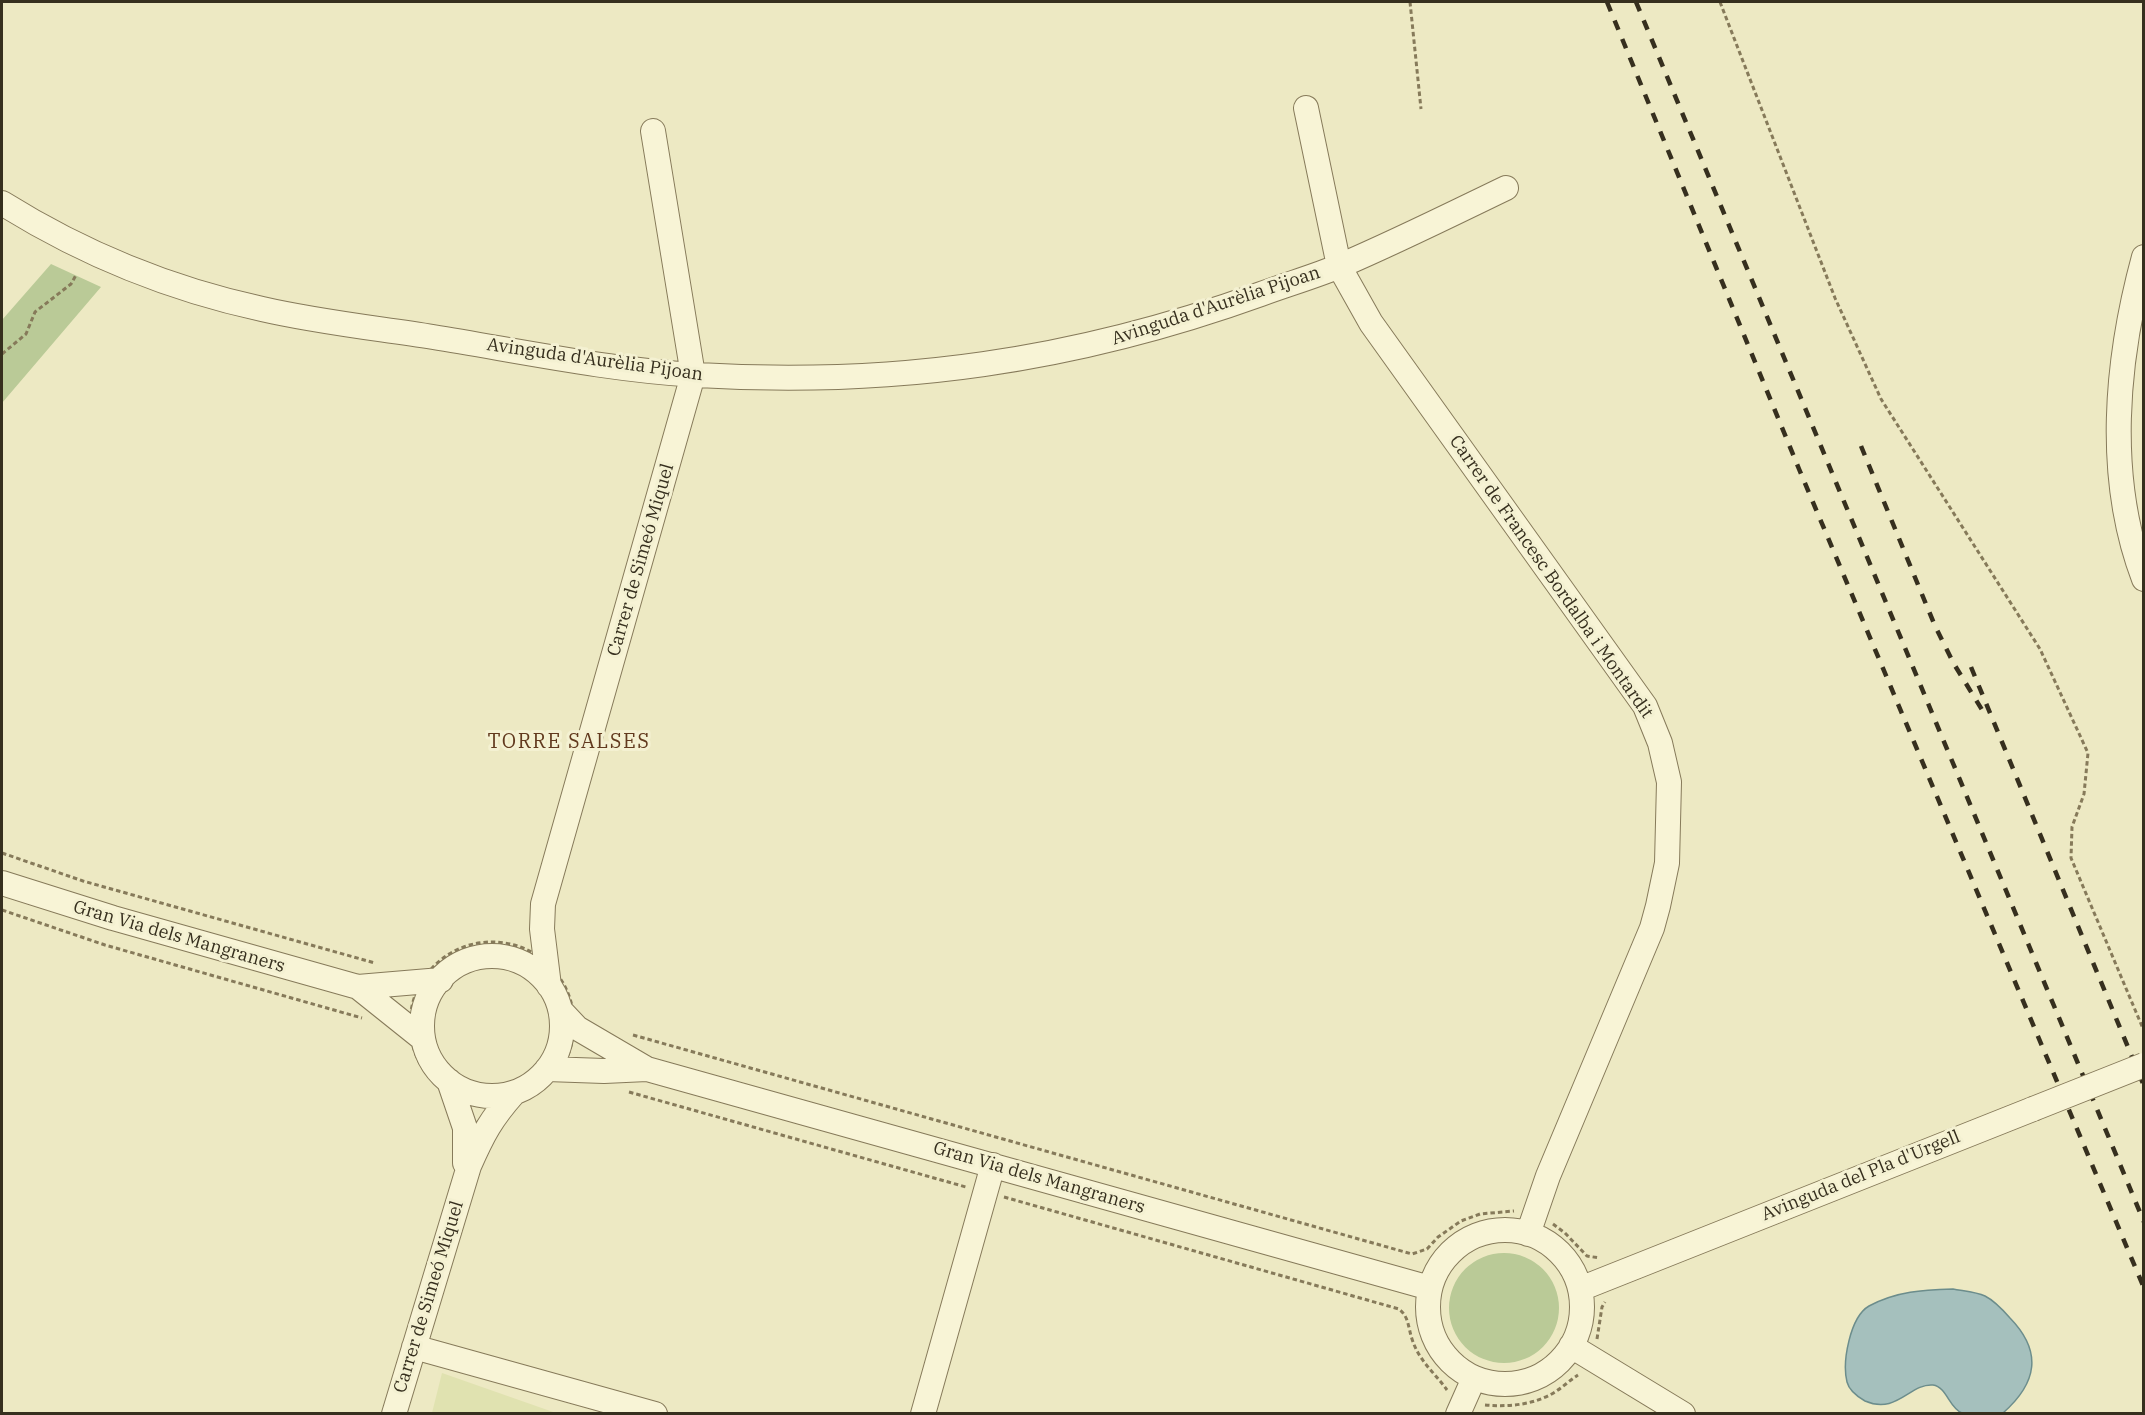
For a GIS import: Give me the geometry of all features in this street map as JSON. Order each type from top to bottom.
[{"type":"street","name":"Carrer de Francesc Bordalba i Montardit","points":[[1306,108],[1339,266],[1371,323],[1635,691],[1653,722],[1665,762],[1669,804],[1667,863],[1652,928],[1548,1176],[1528,1234]]},
{"type":"street","name":"Carrer de Simeó Miquel","points":[[549,986],[542,929],[543,904],[693,375],[653,131]]},
{"type":"street","name":"Avinguda d'Aurèlia Pijoan","points":[[2,203],[70,242],[112,261],[185,289],[243,305],[307,318],[572,360],[693,375],[765,379],[862,377],[951,370],[1026,359],[1154,329],[1339,266],[1506,188]]},
{"type":"street","points":[[2143,574],[2132,537],[2123,491],[2119,403],[2129,323],[2144,257]]},
{"type":"street","name":"Gran Via dels Mangraners","points":[[2,883],[113,918],[358,987],[455,967],[470,960],[503,957],[534,970],[570,1011],[647,1069]]},
{"type":"street","name":"Gran Via dels Mangraners","points":[[414,1040],[432,991],[433,972]]},
{"type":"street","name":"Gran Via dels Mangraners","points":[[358,987],[428,1054],[452,1090],[464,1090],[508,1099],[530,1085],[552,1078],[647,1069],[1430,1288]]},
{"type":"street","name":"Gran Via dels Mangraners","points":[[552,1078],[562,1028],[570,1011]]},
{"type":"street","name":"Avinguda del Pla d'Urgell","points":[[1580,1289],[2144,1065]]},
{"type":"street","name":"Carrer de Simeó Miquel","points":[[452,1090],[465,1128],[464,1180]]},
{"type":"street","name":"Carrer de Simeó Miquel","points":[[394,1413],[464,1180],[486,1128],[508,1099]]},
{"type":"street","points":[[923,1413],[993,1165]]},
{"type":"street","points":[[1508,1230],[1528,1234],[1546,1242],[1561,1254],[1572,1270],[1580,1289],[1582,1308],[1579,1328],[1571,1346],[1546,1372],[1529,1380],[1510,1383],[1492,1383],[1474,1378],[1445,1356],[1435,1341],[1428,1315],[1430,1288],[1438,1268],[1451,1252],[1467,1240],[1487,1232],[1497,1231],[1508,1230]]},
{"type":"street","points":[[1571,1346],[1683,1413]]},
{"type":"street","points":[[414,1347],[654,1413]]},
{"type":"street","points":[[1462,1405],[1474,1378]]},
{"type":"path","points":[[1410,2],[1421,109]]},
{"type":"path","points":[[1720,2],[1835,298],[1881,399],[2040,649],[2088,753],[2084,794],[2072,827],[2071,858],[2144,1031]]},
{"type":"path","points":[[2,354],[26,334],[35,312],[71,284],[76,275]]},
{"type":"path","points":[[2,853],[83,881],[382,966]]},
{"type":"path","points":[[2,910],[105,945],[366,1019]]},
{"type":"path","points":[[491,942],[518,947],[531,952],[545,962],[561,980],[570,1011],[571,1047],[552,1078],[525,1099],[508,1099],[478,1106],[452,1090],[436,1085],[421,1066],[409,1020],[414,997],[433,972],[463,948],[491,942]]},
{"type":"path","points":[[631,1035],[1412,1254],[1427,1249],[1438,1237],[1467,1219],[1480,1214],[1518,1209]]},
{"type":"path","points":[[622,1090],[1399,1309],[1407,1320],[1418,1354],[1431,1373],[1462,1405],[1508,1406],[1540,1399],[1583,1373]]},
{"type":"path","points":[[1550,1220],[1587,1256],[1595,1258],[1608,1256]]},
{"type":"path","points":[[1598,1346],[1602,1307],[1608,1299]]},
{"type":"green space","points":[[51,264],[101,287],[2,403],[2,320]]},
{"type":"green space","points":[[1504,1253],[1525,1257],[1543,1269],[1555,1287],[1559,1308],[1555,1329],[1543,1347],[1525,1359],[1504,1363],[1483,1359],[1465,1347],[1453,1329],[1449,1308],[1453,1287],[1465,1269],[1483,1257]]},
{"type":"green space","points":[[442,1373],[556,1413],[432,1413]]},
{"type":"water","points":[[1953,1289],[1978,1294],[1992,1300],[2021,1331],[2028,1343],[2032,1367],[2029,1379],[2014,1402],[2003,1413],[1970,1414],[1962,1413],[1954,1407],[1942,1390],[1933,1385],[1917,1389],[1895,1402],[1886,1404],[1865,1401],[1854,1393],[1847,1382],[1847,1352],[1852,1330],[1862,1312],[1879,1301],[1900,1294]]},
{"type":"railway","points":[[1607,2],[1799,469],[2144,1288]]},
{"type":"railway","points":[[1636,2],[2144,1222]]},
{"type":"railway","points":[[1861,446],[1935,626],[1954,664],[1984,713]]},
{"type":"railway","points":[[1971,667],[2144,1086]]},
{"type":"district","name":"TORRE SALSES","points":[[569,742]]}]
